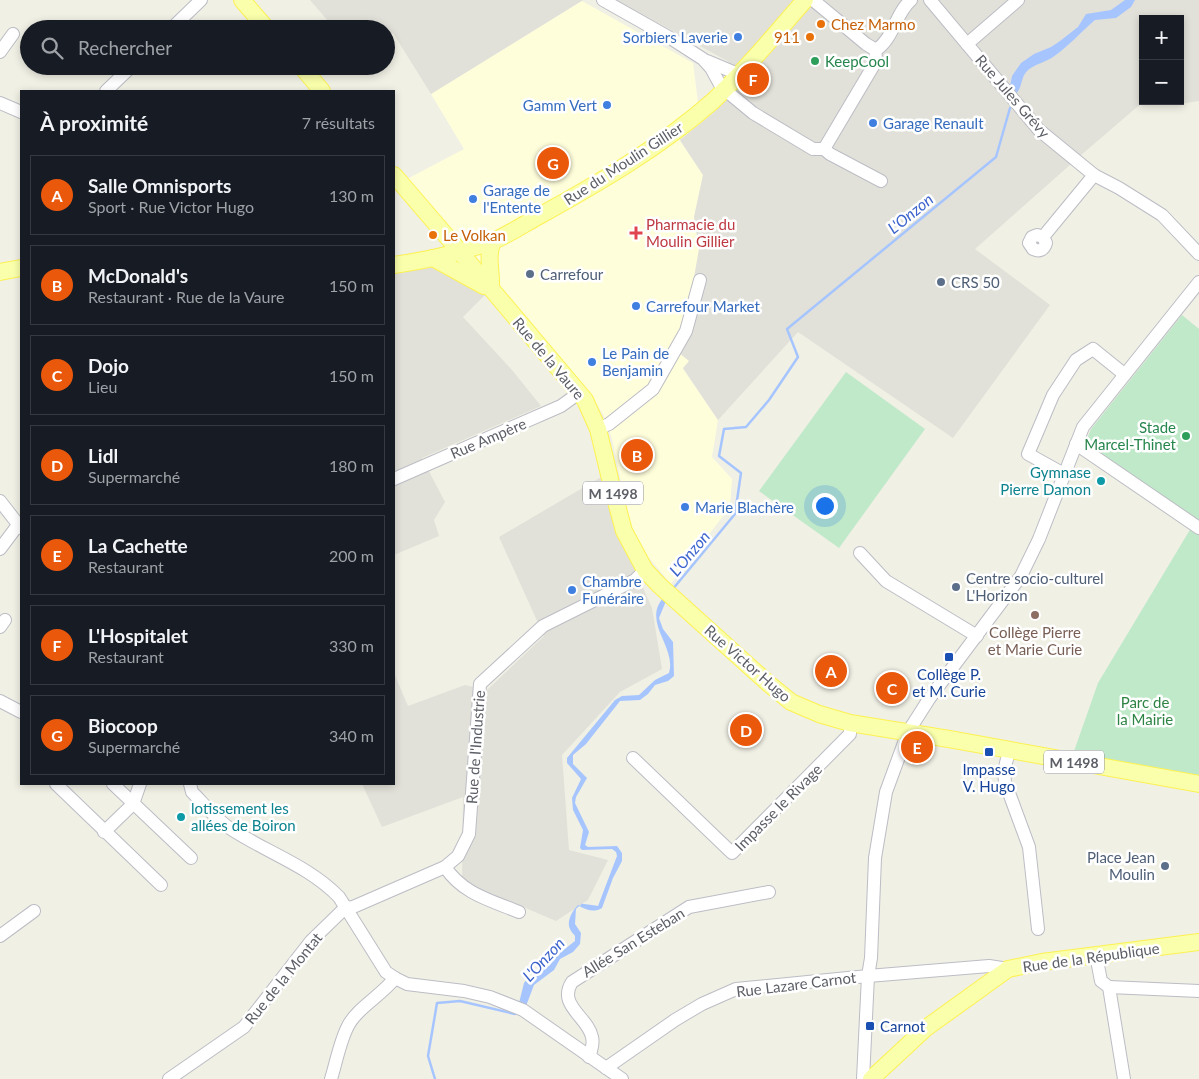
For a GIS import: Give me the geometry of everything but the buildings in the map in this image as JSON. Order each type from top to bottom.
[{"type":"main road","points":[[242,0],[259,20]]},
{"type":"main road","name":"Rue du Moulin Gillier","points":[[395,265],[461,252],[490,242],[557,206],[636,159],[677,131],[723,90],[805,0]]},
{"type":"main road","points":[[309,75],[321,90]]},
{"type":"main road","name":"M 1498","points":[[395,176],[494,292]]},
{"type":"main road","points":[[446,235],[459,239],[490,242],[488,257],[494,292]]},
{"type":"main road","name":"Rue de la Vaure","points":[[433,258],[476,280],[494,292],[585,400],[598,429],[624,531],[645,570],[668,592]]},
{"type":"main road","points":[[0,272],[20,268]]},
{"type":"main road","name":"Rue Victor Hugo","points":[[668,592],[791,702],[819,714],[850,723],[1199,784]]},
{"type":"main road","name":"Rue de la République","points":[[871,1079],[926,1028],[1008,969],[1042,962],[1199,942]]},
{"type":"street","points":[[180,20],[201,0]]},
{"type":"street","points":[[602,0],[672,39],[703,59],[738,74]]},
{"type":"street","points":[[813,0],[866,44],[876,50]]},
{"type":"street","points":[[824,149],[875,64],[876,50],[884,44],[903,7],[911,0]]},
{"type":"street","name":"Rue Jules Grévy","points":[[930,0],[1039,130],[1094,175],[1162,215],[1199,254]]},
{"type":"street","points":[[967,44],[1018,0]]},
{"type":"street","points":[[0,52],[13,34]]},
{"type":"street","points":[[703,59],[711,68],[723,90],[753,112],[813,149],[824,149],[881,181]]},
{"type":"street","points":[[107,90],[123,75]]},
{"type":"street","points":[[0,103],[20,112]]},
{"type":"street","points":[[1042,237],[1094,175]]},
{"type":"street","points":[[598,429],[609,424],[654,389],[686,330],[700,280]]},
{"type":"street","points":[[863,1079],[868,976],[871,958],[874,858],[886,792],[908,732],[929,699],[978,636],[1021,576],[1030,560],[1083,426],[1199,282]]},
{"type":"street","points":[[1064,474],[1028,454],[1053,395],[1076,360],[1093,349],[1124,374]]},
{"type":"street","name":"Rue Ampère","points":[[395,479],[561,406],[579,393]]},
{"type":"street","points":[[1076,444],[1199,528]]},
{"type":"street","points":[[0,501],[20,527],[0,549]]},
{"type":"street","points":[[860,553],[886,581],[978,636]]},
{"type":"street","name":"Rue de l'Industrie","points":[[345,908],[445,867],[458,856],[469,834],[480,684],[543,626],[636,580],[645,570]]},
{"type":"street","points":[[0,701],[20,711]]},
{"type":"street","name":"Impasse le Rivage","points":[[633,758],[732,853],[850,734],[850,723]]},
{"type":"street","points":[[1009,751],[1004,771],[1005,782],[1028,847],[1038,929]]},
{"type":"street","points":[[57,785],[161,885]]},
{"type":"street","points":[[114,785],[191,858]]},
{"type":"street","points":[[104,832],[132,804],[140,785]]},
{"type":"street","points":[[190,785],[192,792],[227,826],[314,875],[335,893],[386,972],[407,984],[464,991],[522,1010],[622,1079]]},
{"type":"street","points":[[445,867],[453,879],[465,890],[519,912]]},
{"type":"street","name":"Allée San Esteban","points":[[589,1057],[593,1039],[590,1030],[576,1013],[568,998],[567,989],[572,982],[689,906],[769,892]]},
{"type":"street","name":"Rue de la Montat","points":[[169,1079],[244,1027],[311,941],[345,908]]},
{"type":"street","points":[[0,936],[34,911]]},
{"type":"street","points":[[1096,955],[1102,981],[1109,987],[1199,991]]},
{"type":"street","name":"Rue Lazare Carnot","points":[[606,1068],[675,1020],[702,1004],[736,989],[989,966],[1008,969]]},
{"type":"street","points":[[331,1079],[348,1025],[395,978]]},
{"type":"street","points":[[1109,987],[1124,1079]]},
{"type":"shaded area","points":[[310,0],[583,0],[431,94],[395,36],[395,20],[327,20]]},
{"type":"shaded area","points":[[617,0],[1199,0],[1199,101],[1184,103],[1184,15],[1139,15],[1139,105],[975,249],[1050,305],[953,438],[798,332],[718,420],[683,368],[689,361],[674,349],[687,316],[699,249],[694,217],[703,175],[680,140],[712,114],[738,88],[729,62]]},
{"type":"shaded area","points":[[582,1],[693,63],[698,103],[670,126],[703,175],[694,217],[699,249],[689,361],[683,369],[718,420],[712,457],[732,479],[730,507],[671,584],[633,539],[612,439],[604,416],[589,392],[407,179],[464,149],[431,94]]},
{"type":"shaded area","points":[[439,266],[486,294],[463,317],[512,370],[541,406],[422,458],[445,502],[434,520],[439,536],[395,555],[395,272]]},
{"type":"shaded area","points":[[603,476],[623,543],[652,608],[662,669],[620,692],[562,755],[569,850],[608,860],[588,900],[556,921],[462,881],[463,797],[382,827],[362,785],[395,785],[395,675],[408,706],[465,685],[487,690],[544,636],[499,537]]},
{"type":"green space","points":[[1182,315],[1199,329],[1199,524],[1084,446],[1091,429]]},
{"type":"green space","points":[[846,372],[925,429],[839,548],[759,491]]},
{"type":"green space","name":"Parc de la Mairie","points":[[1191,528],[1199,534],[1199,775],[1073,754],[1098,683]]},
{"type":"water","points":[[1125,0],[1135,0],[1131,7],[1116,18],[1095,20],[1059,53],[1028,70],[1015,95],[1011,90],[1013,88],[1010,86],[1012,76],[1021,63],[1060,41],[1078,27],[1086,14],[1111,10]]},
{"type":"water","points":[[663,598],[666,601],[659,618],[663,629],[673,642],[674,676],[668,681],[655,685],[640,700],[620,701],[586,744],[573,755],[573,764],[587,778],[576,797],[575,803],[589,832],[585,845],[588,847],[617,846],[622,853],[622,861],[613,878],[602,908],[590,910],[579,906],[576,909],[575,924],[581,933],[580,944],[573,952],[560,959],[554,970],[534,985],[526,1006],[519,1003],[524,983],[575,941],[575,936],[569,926],[571,916],[578,905],[598,906],[617,856],[616,852],[612,849],[582,850],[580,848],[583,830],[573,810],[572,798],[581,779],[567,763],[567,758],[615,700],[622,696],[639,695],[655,680],[669,673],[670,663],[668,654],[656,617],[658,607]]},
{"type":"waterway","name":"L'Onzon","points":[[672,590],[735,514],[741,473],[719,456],[724,429],[746,427],[769,400],[798,357],[787,329],[996,157],[1010,108]]},
{"type":"waterway","name":"L'Onzon","points":[[582,905],[597,907]]},
{"type":"waterway","name":"L'Onzon","points":[[435,1079],[428,1056],[437,1003],[460,1001],[515,1014]]},
{"type":"place","name":"Chez Marmo","points":[[821,24]]},
{"type":"place","name":"Sorbiers Laverie","points":[[738,37]]},
{"type":"place","name":"911","points":[[810,37]]},
{"type":"place","name":"KeepCool","points":[[815,61]]},
{"type":"place","name":"L'Hospitalet","points":[[753,79]]},
{"type":"place","name":"Gamm Vert","points":[[607,105]]},
{"type":"place","name":"Garage Renault","points":[[873,123]]},
{"type":"place","name":"Biocoop","points":[[553,163]]},
{"type":"place","name":"Garage de l'Entente","points":[[473,199]]},
{"type":"place","name":"Pharmacie du Moulin Gillier","points":[[636,233]]},
{"type":"place","name":"Le Volkan","points":[[433,235]]},
{"type":"place","name":"Carrefour","points":[[530,274]]},
{"type":"place","name":"CRS 50","points":[[941,282]]},
{"type":"place","name":"Carrefour Market","points":[[636,306]]},
{"type":"place","name":"Le Pain de Benjamin","points":[[592,362]]},
{"type":"place","name":"Stade Marcel-Thinet","points":[[1186,436]]},
{"type":"place","name":"McDonald's","points":[[637,455]]},
{"type":"place","name":"Gymnase Pierre Damon","points":[[1101,481]]},
{"type":"place","name":"Marie Blachère","points":[[685,507]]},
{"type":"place","name":"Centre socio-culturel L'Horizon","points":[[956,587]]},
{"type":"place","name":"Chambre Funéraire","points":[[572,590]]},
{"type":"place","name":"Collège Pierre et Marie Curie","points":[[1035,615]]},
{"type":"place","name":"Collège P. et M. Curie","points":[[949,657]]},
{"type":"place","name":"Salle Omnisports","points":[[831,671]]},
{"type":"place","name":"Dojo","points":[[892,688]]},
{"type":"place","name":"Lidl","points":[[746,730]]},
{"type":"place","name":"La Cachette","points":[[917,747]]},
{"type":"place","name":"Impasse V. Hugo","points":[[989,752]]},
{"type":"place","name":"lotissement les allées de Boiron","points":[[181,817]]},
{"type":"place","name":"Place Jean Moulin","points":[[1165,866]]},
{"type":"place","name":"Carnot","points":[[870,1026]]}]
